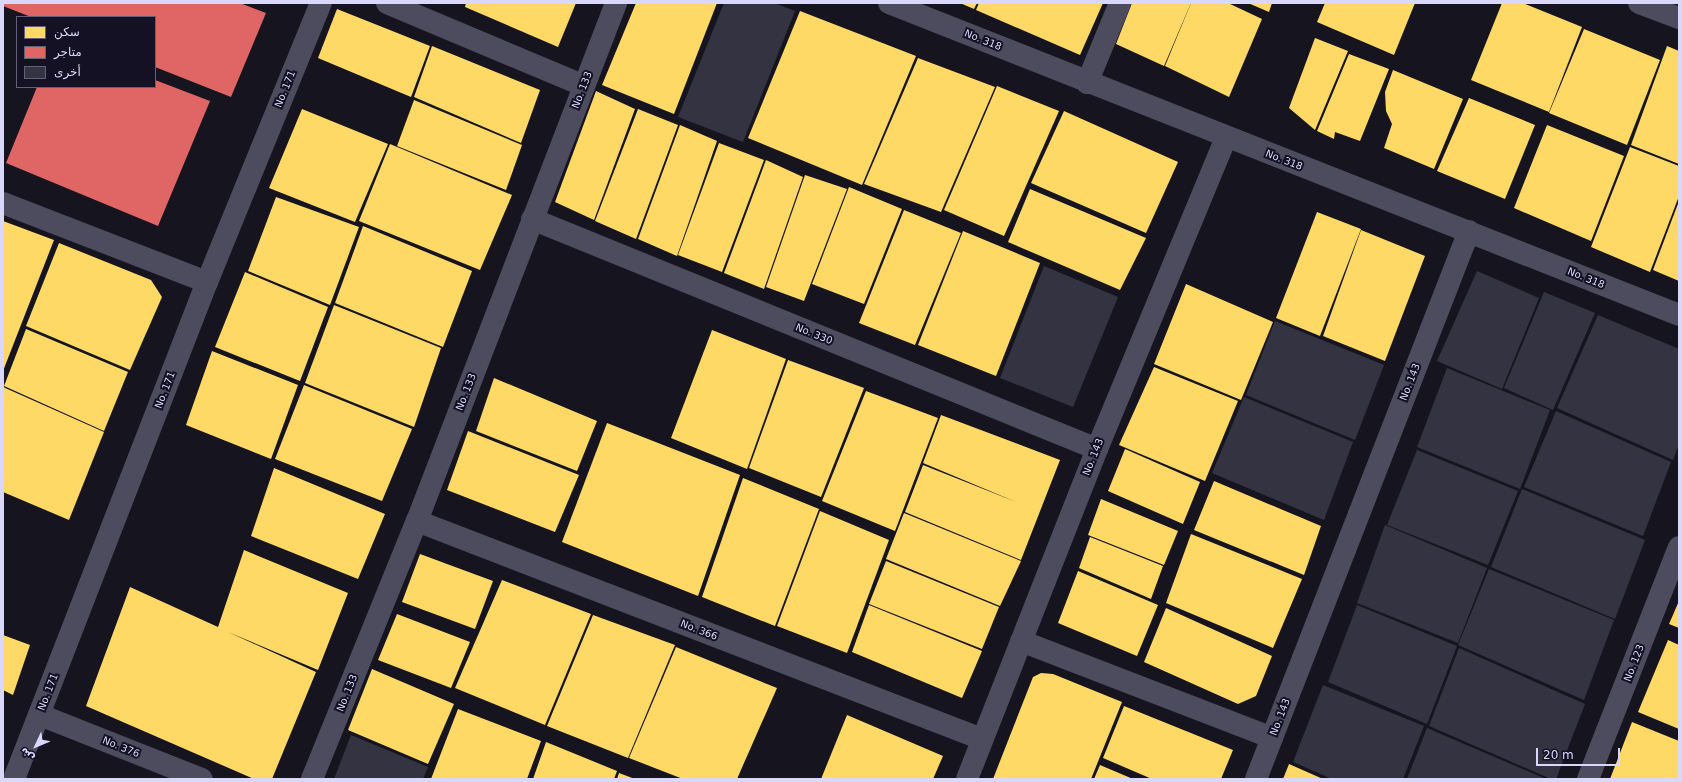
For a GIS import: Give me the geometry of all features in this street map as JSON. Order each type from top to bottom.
[{"type":"street","name":"No. 171","points":[[14,779],[207,282],[321,3]]},
{"type":"street","points":[[387,3],[584,86]]},
{"type":"street","name":"No. 133","points":[[312,779],[417,521],[616,3]]},
{"type":"street","name":"No. 318","points":[[890,3],[1226,138],[1469,231],[1679,315]]},
{"type":"street","points":[[1087,83],[1120,3]]},
{"type":"street","points":[[1639,3],[1679,18]]},
{"type":"street","name":"No. 143","points":[[967,779],[1097,449],[1226,138]]},
{"type":"street","points":[[3,203],[207,282]]},
{"type":"street","name":"No. 330","points":[[532,219],[1097,449]]},
{"type":"street","name":"No. 143","points":[[1256,779],[1469,231]]},
{"type":"street","name":"No. 366","points":[[417,521],[982,738]]},
{"type":"street","name":"No. 123","points":[[1588,779],[1679,547]]},
{"type":"street","points":[[1021,641],[1272,738]]},
{"type":"street","name":"No. 376","points":[[40,715],[202,779]]},
{"type":"building: سكن","points":[[466,3],[576,3],[558,47],[465,7]]},
{"type":"building: سكن","points":[[636,3],[717,3],[674,114],[602,85]]},
{"type":"building: سكن","points":[[960,3],[977,3],[974,9]]},
{"type":"building: سكن","points":[[979,3],[1103,3],[1080,55],[976,10]]},
{"type":"building: سكن","points":[[1132,3],[1191,3],[1164,66],[1116,44]]},
{"type":"building: سكن","points":[[1191,3],[1228,3],[1262,19],[1229,97],[1165,66]]},
{"type":"building: سكن","points":[[1248,3],[1272,3],[1269,12]]},
{"type":"building: سكن","points":[[1325,3],[1415,3],[1394,55],[1317,22]]},
{"type":"building: سكن","points":[[1502,3],[1523,3],[1582,27],[1549,112],[1471,80]]},
{"type":"building: سكن","points":[[337,9],[430,46],[411,97],[318,58]]},
{"type":"building: سكن","points":[[800,11],[916,56],[862,185],[748,138]]},
{"type":"building: سكن","points":[[1584,29],[1660,60],[1627,145],[1549,113]]},
{"type":"building: سكن","points":[[1315,38],[1348,51],[1315,130],[1289,108]]},
{"type":"building: سكن","points":[[432,46],[540,90],[521,143],[414,97]]},
{"type":"building: سكن","points":[[1667,46],[1679,51],[1679,164],[1631,145]]},
{"type":"building: سكن","points":[[1349,54],[1389,69],[1360,141],[1335,132],[1334,139],[1317,131]]},
{"type":"building: سكن","points":[[918,58],[995,87],[941,212],[864,184]]},
{"type":"building: سكن","points":[[1393,70],[1463,99],[1434,169],[1384,148],[1392,124],[1386,111],[1385,92]]},
{"type":"building: سكن","points":[[997,86],[1059,111],[1004,236],[944,210]]},
{"type":"building: سكن","points":[[596,91],[635,109],[594,220],[555,202]]},
{"type":"building: سكن","points":[[1469,98],[1535,125],[1505,199],[1437,171]]},
{"type":"building: سكن","points":[[414,100],[522,145],[506,190],[397,146]]},
{"type":"building: سكن","points":[[302,109],[388,144],[355,222],[269,188]]},
{"type":"building: سكن","points":[[638,109],[678,125],[636,239],[595,221]]},
{"type":"building: سكن","points":[[1064,111],[1178,162],[1146,233],[1031,183]]},
{"type":"building: سكن","points":[[680,125],[717,141],[677,256],[638,239]]},
{"type":"building: سكن","points":[[1547,125],[1624,156],[1591,241],[1514,208]]},
{"type":"building: سكن","points":[[719,143],[764,160],[722,272],[678,255]]},
{"type":"building: سكن","points":[[390,144],[512,195],[480,270],[359,221]]},
{"type":"building: سكن","points":[[1630,147],[1679,166],[1679,196],[1650,272],[1591,247]]},
{"type":"building: سكن","points":[[766,160],[803,177],[764,289],[724,273]]},
{"type":"building: سكن","points":[[805,175],[847,189],[804,301],[766,287]]},
{"type":"building: سكن","points":[[849,187],[902,209],[864,304],[812,284]]},
{"type":"building: سكن","points":[[1030,189],[1146,238],[1120,290],[1008,242]]},
{"type":"building: سكن","points":[[276,197],[359,227],[330,305],[248,271]]},
{"type":"building: سكن","points":[[1679,201],[1679,281],[1653,270]]},
{"type":"building: سكن","points":[[904,210],[961,233],[915,345],[859,323]]},
{"type":"building: سكن","points":[[1317,212],[1361,229],[1320,336],[1276,318]]},
{"type":"building: سكن","points":[[3,221],[54,240],[3,371]]},
{"type":"building: سكن","points":[[363,226],[472,271],[443,347],[335,303]]},
{"type":"building: سكن","points":[[1361,230],[1425,256],[1385,361],[1323,336]]},
{"type":"building: سكن","points":[[963,231],[1040,263],[996,376],[918,345]]},
{"type":"building: سكن","points":[[59,243],[151,280],[162,297],[130,370],[26,326]]},
{"type":"building: سكن","points":[[245,272],[328,307],[300,381],[215,347]]},
{"type":"building: سكن","points":[[1186,284],[1273,322],[1241,400],[1154,364]]},
{"type":"building: سكن","points":[[334,305],[441,348],[414,427],[305,383]]},
{"type":"building: سكن","points":[[26,329],[128,372],[104,431],[4,386]]},
{"type":"building: سكن","points":[[712,330],[786,359],[747,469],[671,438]]},
{"type":"building: سكن","points":[[212,351],[298,385],[271,459],[186,425]]},
{"type":"building: سكن","points":[[788,360],[864,388],[821,497],[749,468]]},
{"type":"building: سكن","points":[[1154,367],[1238,401],[1205,481],[1119,445]]},
{"type":"building: سكن","points":[[494,378],[597,421],[577,471],[476,431]]},
{"type":"building: سكن","points":[[304,385],[412,429],[382,501],[275,459]]},
{"type":"building: سكن","points":[[3,387],[104,432],[69,520],[3,492]]},
{"type":"building: سكن","points":[[866,391],[938,418],[895,531],[822,501]]},
{"type":"building: سكن","points":[[941,415],[1060,460],[1021,560],[905,512],[923,465],[1021,504],[923,463]]},
{"type":"building: سكن","points":[[607,423],[740,475],[698,596],[562,542]]},
{"type":"building: سكن","points":[[468,431],[579,475],[555,532],[447,490]]},
{"type":"building: سكن","points":[[1125,449],[1200,482],[1183,524],[1108,491]]},
{"type":"building: سكن","points":[[274,468],[385,514],[358,579],[251,536]]},
{"type":"building: سكن","points":[[743,478],[819,509],[775,626],[702,597]]},
{"type":"building: سكن","points":[[1214,481],[1321,526],[1304,575],[1194,530]]},
{"type":"building: سكن","points":[[1101,499],[1178,531],[1164,565],[1088,535]]},
{"type":"building: سكن","points":[[820,511],[889,540],[847,653],[777,626]]},
{"type":"building: سكن","points":[[904,513],[1021,561],[1000,606],[886,559]]},
{"type":"building: سكن","points":[[1191,534],[1302,579],[1273,648],[1166,603]]},
{"type":"building: سكن","points":[[1090,537],[1163,566],[1151,599],[1079,568]]},
{"type":"building: سكن","points":[[244,550],[348,593],[318,670],[228,632],[316,672],[272,779],[254,779],[86,706],[130,587],[218,627]]},
{"type":"building: سكن","points":[[420,554],[493,581],[475,629],[402,602]]},
{"type":"building: سكن","points":[[886,561],[999,607],[982,649],[869,604]]},
{"type":"building: سكن","points":[[1078,571],[1158,605],[1137,656],[1058,623]]},
{"type":"building: سكن","points":[[502,580],[591,614],[545,725],[455,688]]},
{"type":"building: سكن","points":[[1679,601],[1679,628],[1669,624]]},
{"type":"building: سكن","points":[[869,605],[982,651],[962,698],[852,652]]},
{"type":"building: سكن","points":[[1166,608],[1272,656],[1256,696],[1238,704],[1144,662]]},
{"type":"building: سكن","points":[[397,614],[470,642],[451,688],[378,660]]},
{"type":"building: سكن","points":[[593,615],[675,645],[628,758],[547,726]]},
{"type":"building: سكن","points":[[3,635],[30,645],[13,695],[3,690]]},
{"type":"building: سكن","points":[[1668,640],[1679,645],[1679,729],[1638,712]]},
{"type":"building: سكن","points":[[676,647],[777,688],[737,779],[683,779],[629,758]]},
{"type":"building: سكن","points":[[372,669],[454,704],[428,764],[348,730]]},
{"type":"building: سكن","points":[[1041,673],[1053,674],[1122,702],[1091,779],[993,779],[1033,677]]},
{"type":"building: سكن","points":[[1124,706],[1233,750],[1221,779],[1152,779],[1103,758]]},
{"type":"building: سكن","points":[[458,709],[541,741],[527,779],[431,779]]},
{"type":"building: سكن","points":[[847,715],[943,756],[933,779],[821,779]]},
{"type":"building: سكن","points":[[1632,722],[1679,741],[1679,779],[1610,779]]},
{"type":"building: سكن","points":[[546,742],[617,771],[614,779],[533,779]]},
{"type":"building: سكن","points":[[1289,764],[1323,779],[1283,779]]},
{"type":"building: سكن","points":[[1100,765],[1133,779],[1094,779]]},
{"type":"building: سكن","points":[[619,773],[635,779],[617,779]]},
{"type":"building: متاجر","points":[[3,3],[240,3],[266,13],[231,97],[156,67],[156,16],[28,16],[3,6]]},
{"type":"building: متاجر","points":[[156,80],[210,101],[158,226],[6,163],[37,88],[156,88]]},
{"type":"building: أخرى","points":[[724,3],[774,3],[795,11],[743,142],[678,117]]},
{"type":"building: أخرى","points":[[1044,266],[1118,297],[1073,407],[1000,378]]},
{"type":"building: أخرى","points":[[1477,271],[1539,298],[1502,389],[1437,361]]},
{"type":"building: أخرى","points":[[1544,292],[1595,313],[1553,410],[1504,388]]},
{"type":"building: أخرى","points":[[1598,315],[1679,349],[1679,444],[1673,460],[1557,408]]},
{"type":"building: أخرى","points":[[1275,321],[1384,365],[1355,440],[1246,395]]},
{"type":"building: أخرى","points":[[1447,368],[1550,410],[1520,489],[1417,447]]},
{"type":"building: أخرى","points":[[1244,397],[1353,442],[1324,520],[1212,473]]},
{"type":"building: أخرى","points":[[1556,411],[1671,462],[1643,536],[1524,487]]},
{"type":"building: أخرى","points":[[1417,450],[1518,491],[1488,565],[1387,525]]},
{"type":"building: أخرى","points":[[1522,489],[1645,540],[1615,619],[1491,567]]},
{"type":"building: أخرى","points":[[1385,525],[1487,568],[1458,643],[1357,603]]},
{"type":"building: أخرى","points":[[1489,569],[1614,620],[1584,700],[1458,645]]},
{"type":"building: أخرى","points":[[1357,605],[1457,646],[1427,724],[1328,682]]},
{"type":"building: أخرى","points":[[1459,648],[1585,704],[1556,779],[1551,779],[1429,726]]},
{"type":"building: أخرى","points":[[1323,685],[1424,726],[1403,779],[1332,779],[1293,762]]},
{"type":"building: أخرى","points":[[1427,728],[1546,779],[1407,779]]},
{"type":"building: أخرى","points":[[351,735],[428,767],[423,779],[334,779]]}]
